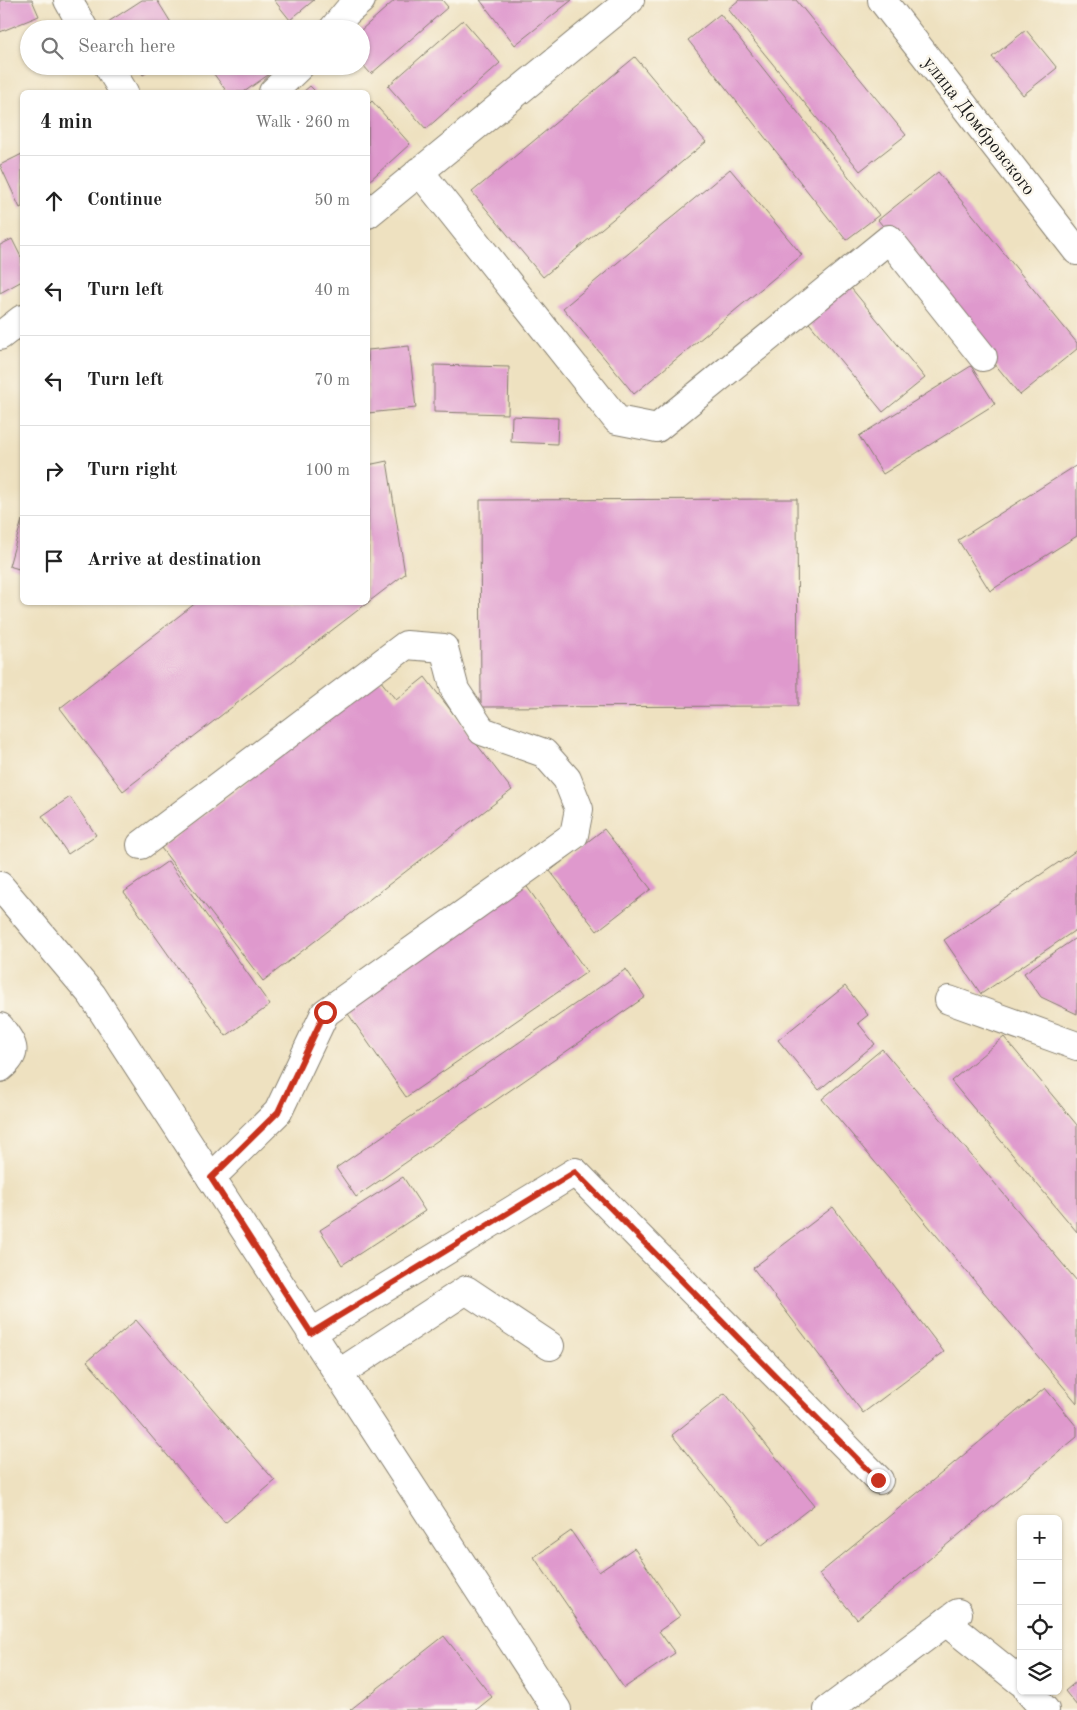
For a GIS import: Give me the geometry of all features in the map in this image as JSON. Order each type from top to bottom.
[{"type":"street","points":[[68,0],[79,20]]},
{"type":"street","points":[[340,20],[361,0]]},
{"type":"street","points":[[370,212],[630,0]]},
{"type":"street","name":"улица Домбровского","points":[[882,0],[1077,251]]},
{"type":"street","points":[[114,75],[123,90]]},
{"type":"street","points":[[275,90],[291,75]]},
{"type":"street","points":[[419,171],[617,420],[657,428],[889,239],[983,357]]},
{"type":"street","points":[[0,336],[20,321]]},
{"type":"street","points":[[141,845],[406,645],[444,648],[455,690],[482,731],[544,753],[567,779],[580,809],[574,835],[325,1012],[278,1112],[211,1178]]},
{"type":"street","points":[[0,886],[92,995],[557,1710]]},
{"type":"street","points":[[949,1000],[1077,1046]]},
{"type":"street","points":[[0,1027],[13,1045],[13,1053],[0,1068]]},
{"type":"street","points":[[311,1333],[575,1172],[878,1480]]},
{"type":"street","points":[[338,1374],[466,1290],[550,1346]]},
{"type":"street","points":[[828,1710],[952,1618],[1017,1678]]},
{"type":"street","points":[[1032,1695],[1045,1710]]},
{"type":"building","points":[[0,0],[32,0],[39,16],[29,20],[20,20],[20,24],[0,32]]},
{"type":"building","points":[[142,0],[157,0],[169,20],[111,20]]},
{"type":"building","points":[[274,0],[314,0],[290,20]]},
{"type":"building","points":[[395,0],[442,0],[448,7],[371,74],[370,22]]},
{"type":"building","points":[[480,0],[572,0],[515,45]]},
{"type":"building","points":[[739,0],[796,0],[906,135],[860,171],[728,9]]},
{"type":"building","points":[[720,14],[879,215],[846,240],[688,40]]},
{"type":"building","points":[[463,20],[500,63],[426,129],[388,86]]},
{"type":"building","points":[[1026,30],[1057,68],[1023,95],[992,57]]},
{"type":"building","points":[[635,57],[706,142],[543,277],[472,192]]},
{"type":"building","points":[[215,75],[268,75],[247,90],[226,90]]},
{"type":"building","points":[[310,86],[314,90],[305,90]]},
{"type":"building","points":[[372,101],[410,144],[370,180],[370,103]]},
{"type":"building","points":[[20,155],[20,208],[0,165]]},
{"type":"building","points":[[730,169],[802,255],[634,394],[563,308]]},
{"type":"building","points":[[938,172],[1077,343],[1077,349],[1020,395],[878,220]]},
{"type":"building","points":[[12,239],[20,255],[20,282],[0,293],[0,245]]},
{"type":"building","points":[[847,283],[925,378],[883,412],[805,318]]},
{"type":"building","points":[[409,346],[416,408],[370,413],[370,350]]},
{"type":"building","points":[[434,365],[509,367],[508,414],[434,412]]},
{"type":"building","points":[[971,366],[995,404],[883,474],[859,436]]},
{"type":"building","points":[[512,416],[558,418],[557,444],[511,442]]},
{"type":"building","points":[[387,461],[405,574],[370,601],[370,465]]},
{"type":"building","points":[[1077,465],[1077,536],[990,591],[958,540]]},
{"type":"building","points":[[797,499],[798,706],[481,707],[480,500]]},
{"type":"building","points":[[20,527],[20,569],[9,566]]},
{"type":"building","points":[[193,605],[365,605],[123,791],[60,708]]},
{"type":"building","points":[[425,677],[512,790],[263,981],[161,848],[380,680],[396,700]]},
{"type":"building","points":[[70,797],[96,835],[68,854],[42,816]]},
{"type":"building","points":[[604,829],[651,889],[597,931],[550,871]]},
{"type":"building","points":[[1077,850],[1077,929],[981,994],[944,940]]},
{"type":"building","points":[[168,861],[270,1005],[226,1036],[124,892]]},
{"type":"building","points":[[525,884],[587,972],[406,1097],[344,1008]]},
{"type":"building","points":[[1077,937],[1077,1014],[1041,997],[1024,973]]},
{"type":"building","points":[[626,969],[645,997],[356,1197],[336,1168]]},
{"type":"building","points":[[845,986],[868,1015],[858,1023],[875,1044],[819,1090],[778,1040]]},
{"type":"building","points":[[1004,1037],[1077,1125],[1077,1232],[951,1081]]},
{"type":"building","points":[[882,1049],[1077,1281],[1077,1403],[822,1099]]},
{"type":"building","points":[[403,1177],[425,1211],[342,1265],[320,1230]]},
{"type":"building","points":[[833,1207],[944,1352],[863,1413],[753,1268]]},
{"type":"building","points":[[136,1320],[275,1481],[225,1523],[87,1361]]},
{"type":"building","points":[[1045,1388],[1077,1427],[1077,1437],[857,1619],[819,1574]]},
{"type":"building","points":[[725,1393],[814,1505],[761,1546],[672,1435]]},
{"type":"building","points":[[571,1531],[599,1572],[634,1548],[680,1616],[659,1631],[675,1653],[624,1688],[534,1557]]},
{"type":"building","points":[[444,1636],[492,1697],[476,1710],[350,1710]]},
{"type":"building","points":[[1077,1681],[1077,1706],[1065,1691]]},
{"type":"route","points":[[325,1012],[278,1112],[211,1178],[311,1333],[575,1172],[878,1480]]}]
